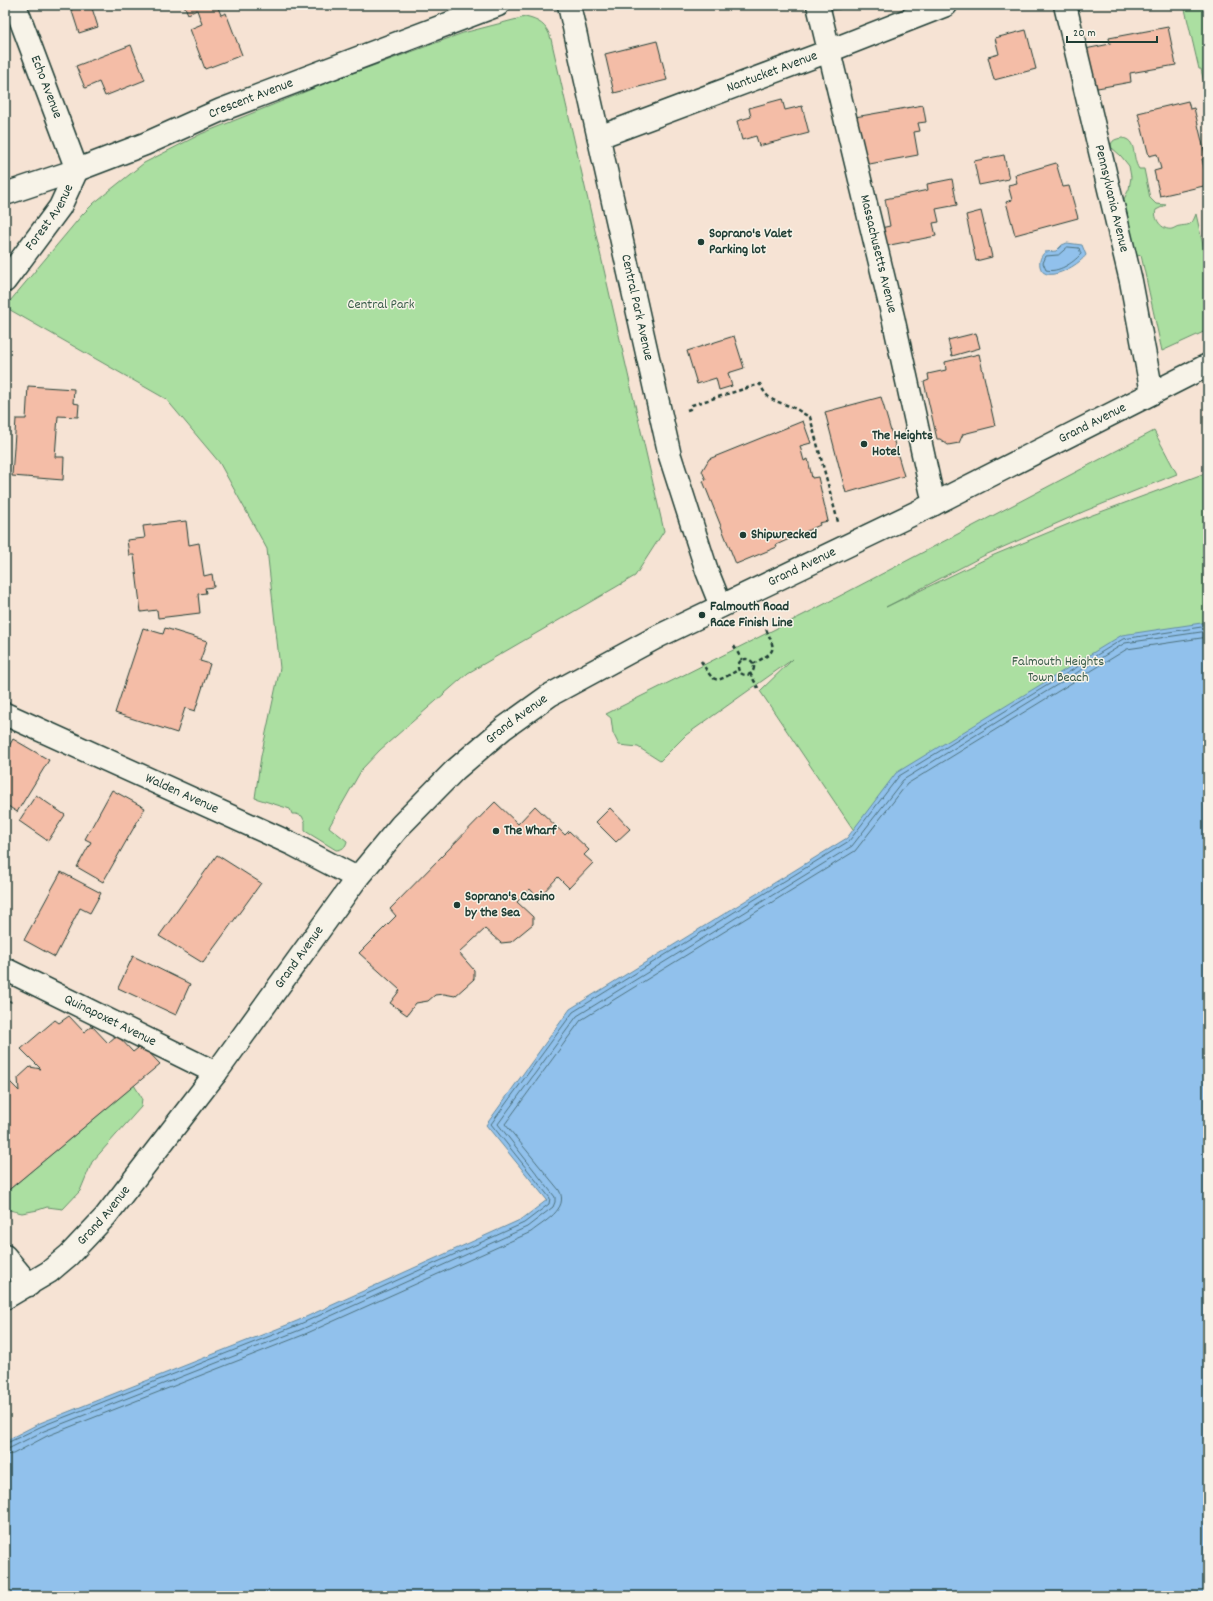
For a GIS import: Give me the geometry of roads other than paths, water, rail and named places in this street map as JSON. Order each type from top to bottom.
[{"type":"street","name":"Echo Avenue","points":[[15,5],[77,170]]},
{"type":"street","name":"Crescent Avenue","points":[[5,194],[77,170],[145,144],[222,110],[498,5]]},
{"type":"street","name":"Central Park Avenue","points":[[569,5],[670,456],[707,571],[721,606]]},
{"type":"street","name":"Massachusetts Avenue","points":[[818,5],[893,316],[934,504]]},
{"type":"street","name":"Nantucket Avenue","points":[[599,137],[829,51],[946,5]]},
{"type":"street","name":"Pennsylvania Avenue","points":[[1065,5],[1131,281],[1152,393]]},
{"type":"street","name":"Forest Avenue","points":[[5,281],[60,207],[77,170]]},
{"type":"street","name":"Grand Avenue","points":[[5,1298],[49,1272],[69,1255],[101,1222],[216,1073],[357,878],[423,801],[474,752],[504,728],[550,695],[595,670],[721,606],[934,504],[1208,365]]},
{"type":"street","name":"Walden Avenue","points":[[5,714],[292,844],[357,878]]},
{"type":"street","name":"Quinapoxet Avenue","points":[[5,969],[216,1073]]},
{"type":"street","points":[[5,1256],[29,1285]]},
{"type":"water","points":[[1067,243],[1082,245],[1086,255],[1076,264],[1062,272],[1048,274],[1043,272],[1040,262],[1045,252],[1056,251],[1062,245]]},
{"type":"water","points":[[1208,622],[1208,1596],[5,1596],[5,1441],[40,1423],[297,1321],[522,1219],[547,1200],[486,1125],[570,1009],[847,838],[896,773],[1122,635]]},
{"type":"place","name":"Soprano's Valet Parking lot","points":[[701,242]]},
{"type":"place","name":"The Heights Hotel","points":[[864,444]]},
{"type":"place","name":"Shipwrecked","points":[[743,535]]},
{"type":"place","name":"Falmouth Road Race Finish Line","points":[[702,615]]},
{"type":"place","name":"The Wharf","points":[[496,831]]},
{"type":"place","name":"Soprano's Casino by the Sea","points":[[457,905]]},
{"type":"park label","name":"Central Park","points":[[381,305]]},
{"type":"park label","name":"Falmouth Heights Town Beach","points":[[1058,670]]}]
